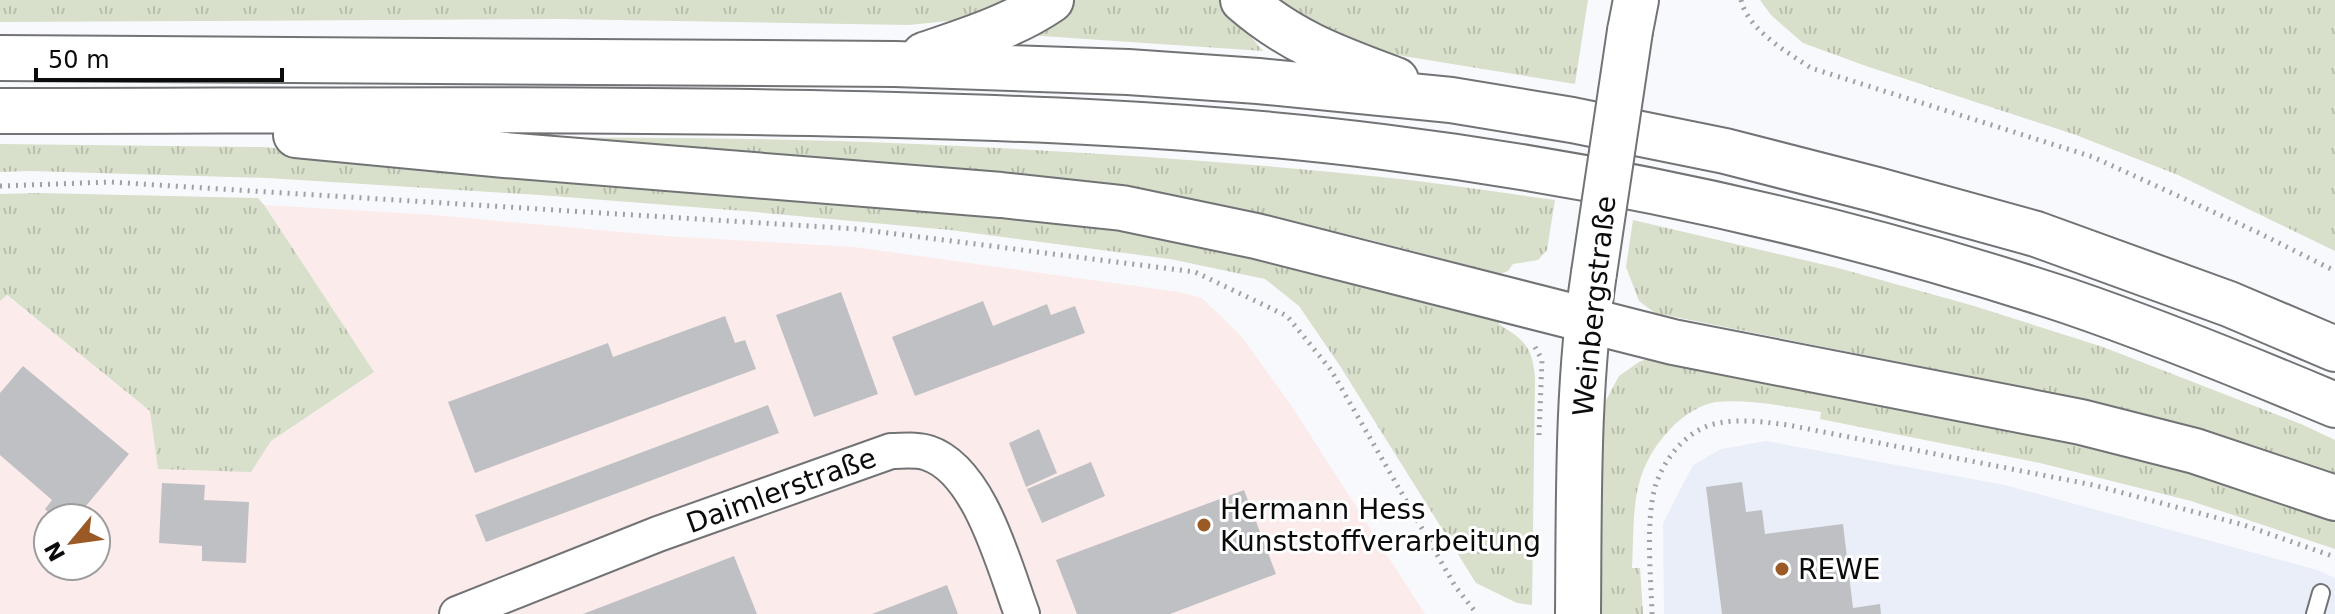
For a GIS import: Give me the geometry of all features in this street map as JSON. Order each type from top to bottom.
[{"type":"main road","points":[[895,64],[974,39],[1010,24],[1051,0]]},
{"type":"main road","points":[[1243,0],[1270,23],[1308,45],[1451,100]]},
{"type":"main road","name":"Weinbergstraße","points":[[1578,614],[1579,461],[1586,321],[1633,16]]},
{"type":"main road","points":[[0,58],[895,64],[1128,72],[1451,100],[1572,120],[1725,151],[2036,234],[2229,304],[2335,349]]},
{"type":"main road","points":[[0,111],[650,110],[985,117],[1203,129],[1381,147],[1500,164],[1716,204],[1939,261],[2072,303],[2217,356],[2335,405]]},
{"type":"main road","points":[[174,111],[301,135],[1122,208],[1256,236],[1673,342],[2081,422],[2195,451],[2335,498]]},
{"type":"street","name":"Daimlerstraße","points":[[457,614],[658,534],[891,451],[925,452],[956,470],[979,501],[1022,614]]},
{"type":"lane","points":[[2315,614],[2321,593]]},
{"type":"path","points":[[1741,0],[1743,10],[1773,43],[1811,68],[2093,157],[2335,271]]},
{"type":"path","points":[[0,186],[110,182],[857,229],[1195,272],[1287,316],[1331,370],[1455,586],[1477,614]]},
{"type":"path","points":[[1509,300],[1508,322],[1536,348],[1542,360],[1539,441]]},
{"type":"path","points":[[1652,614],[1650,527],[1656,485],[1662,473],[1674,450],[1691,435],[1712,424],[1750,420],[2093,485],[2244,525],[2335,557]]},
{"type":"shaded area","points":[[265,205],[854,247],[1179,292],[1202,298],[1242,337],[1291,405],[1425,614],[0,614],[0,301],[6,295],[150,411],[250,472],[271,441],[373,372]]},
{"type":"shaded area","points":[[1766,441],[2005,485],[2317,570],[2335,578],[2335,614],[1664,614],[1663,523],[1693,465],[1721,449]]},
{"type":"green space","points":[[0,0],[1019,0],[969,19],[908,25],[560,19],[0,22]]},
{"type":"green space","points":[[1074,0],[1220,0],[1263,51],[1027,35]]},
{"type":"green space","points":[[1261,0],[1588,0],[1575,84],[1354,48]]},
{"type":"green space","points":[[1760,0],[2335,0],[2335,251],[2178,175],[2076,135],[1803,43],[1771,15]]},
{"type":"green space","points":[[463,137],[785,140],[1076,152],[1320,171],[1555,200],[1547,250],[1538,260],[1513,264],[1508,271],[1500,274],[1240,209],[1144,194]]},
{"type":"green space","points":[[0,144],[263,147],[745,187],[1171,230],[1500,312],[1499,324],[1526,345],[1535,378],[1532,605],[1517,603],[1476,583],[1299,306],[1265,279],[1170,259],[950,230],[744,211],[268,178],[0,172]]},
{"type":"green space","points":[[0,194],[258,198],[374,372],[271,441],[251,472],[158,469],[150,411],[7,295],[0,301]]},
{"type":"green space","points":[[1633,220],[1838,268],[1974,306],[2103,347],[2335,440],[2335,475],[2249,445],[2078,398],[1655,313],[1639,301],[1626,267]]},
{"type":"green space","points":[[1659,355],[1928,399],[2335,509],[2335,549],[2191,501],[2040,463],[1820,419],[1821,412],[1755,403],[1716,402],[1694,410],[1674,425],[1659,442],[1642,475],[1635,509],[1632,568],[1640,568],[1643,614],[1602,614],[1600,526],[1604,404],[1619,376],[1639,362]]},
{"type":"building","points":[[841,292],[878,394],[814,417],[776,315]]},
{"type":"building","points":[[983,301],[993,326],[1047,304],[1051,315],[1075,306],[1085,333],[915,396],[892,337]]},
{"type":"building","points":[[725,316],[735,343],[745,340],[756,369],[475,473],[448,402],[608,343],[613,357]]},
{"type":"building","points":[[23,366],[129,454],[89,502],[50,502],[52,500],[0,455],[0,393]]},
{"type":"building","points":[[768,405],[779,433],[486,542],[475,515]]},
{"type":"building","points":[[1039,429],[1057,473],[1026,487],[1009,443]]},
{"type":"building","points":[[1091,462],[1105,496],[1042,523],[1027,489]]},
{"type":"building","name":"REWE","points":[[1742,482],[1746,512],[1762,510],[1765,534],[1843,524],[1853,608],[1880,604],[1881,614],[1722,614],[1706,487]]},
{"type":"building","points":[[162,483],[205,485],[204,500],[249,502],[246,563],[202,561],[202,546],[159,543]]},
{"type":"building","name":"Hermann Hess Kunststoffverarbeitung","points":[[1244,490],[1276,574],[1170,614],[1077,614],[1056,560]]},
{"type":"building","points":[[734,556],[757,614],[583,614]]},
{"type":"building","points":[[947,585],[958,614],[872,614]]},
{"type":"place","name":"Hermann Hess Kunststoffverarbeitung","points":[[1204,525]]},
{"type":"place","name":"REWE","points":[[1782,569]]}]
